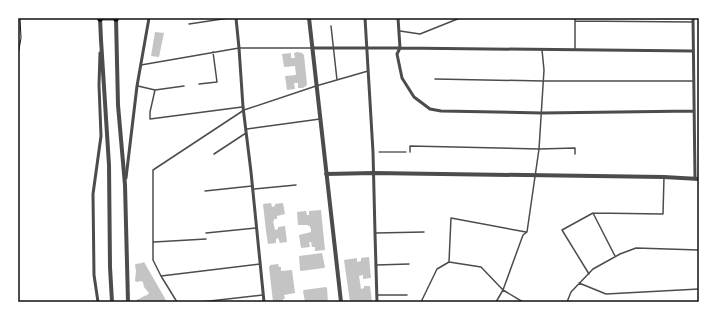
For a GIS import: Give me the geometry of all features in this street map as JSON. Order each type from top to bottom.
[{"type":"street","points":[[98,302],[94,275],[93,194],[102,136],[99,85],[100,18],[117,18],[118,105],[125,185],[128,302]]},
{"type":"street","points":[[125,185],[137,86],[149,18]]},
{"type":"street","points":[[236,18],[243,109],[264,302]]},
{"type":"street","points":[[309,18],[341,302]]},
{"type":"street","points":[[366,18],[373,152],[377,302]]},
{"type":"street","points":[[398,18],[400,48],[397,54],[402,78],[414,97],[430,109],[441,111],[542,113],[694,111]]},
{"type":"street","points":[[326,174],[373,173],[664,177],[697,179],[694,111],[693,20]]},
{"type":"street","points":[[100,40],[109,165],[110,267],[112,302]]},
{"type":"street","points":[[312,48],[693,51]]},
{"type":"lane","points":[[189,24],[229,18]]},
{"type":"lane","points":[[399,31],[420,34],[460,18]]},
{"type":"lane","points":[[575,18],[575,50]]},
{"type":"lane","points":[[575,21],[693,20]]},
{"type":"lane","points":[[331,26],[337,80]]},
{"type":"lane","points":[[141,65],[239,48],[312,48]]},
{"type":"lane","points":[[496,302],[503,290],[523,235],[527,232],[534,189],[534,176],[539,149],[542,113],[544,70],[542,49]]},
{"type":"lane","points":[[199,84],[216,82],[213,52]]},
{"type":"lane","points":[[155,90],[150,112],[150,120],[243,109],[368,70]]},
{"type":"lane","points":[[435,79],[694,82]]},
{"type":"lane","points":[[137,86],[155,90],[184,86]]},
{"type":"lane","points":[[177,302],[153,260],[153,170],[243,109]]},
{"type":"lane","points":[[214,154],[246,131],[320,118]]},
{"type":"lane","points":[[410,152],[410,146],[539,149],[575,148],[575,154]]},
{"type":"lane","points":[[588,274],[562,230],[593,213],[663,214],[664,177]]},
{"type":"lane","points":[[205,191],[296,185]]},
{"type":"lane","points":[[593,213],[615,257]]},
{"type":"lane","points":[[449,262],[451,218],[527,232]]},
{"type":"lane","points":[[206,233],[256,228]]},
{"type":"lane","points":[[375,233],[424,232]]},
{"type":"lane","points":[[153,243],[206,239]]},
{"type":"lane","points":[[567,302],[570,292],[593,269],[620,254],[636,248],[699,250]]},
{"type":"lane","points":[[421,302],[437,269],[449,262],[481,266],[503,290],[523,302]]},
{"type":"lane","points":[[161,276],[260,264]]},
{"type":"lane","points":[[376,265],[408,264]]},
{"type":"lane","points":[[580,283],[606,294],[699,289]]},
{"type":"lane","points":[[201,302],[263,295]]},
{"type":"lane","points":[[378,295],[407,295]]},
{"type":"path","points":[[18,55],[21,38],[20,18]]},
{"type":"path","points":[[373,152],[410,152]]},
{"type":"building","points":[[155,32],[164,33],[159,57],[151,56]]},
{"type":"building","points":[[297,52],[304,55],[307,84],[303,88],[298,88],[298,83],[294,83],[295,89],[287,90],[285,76],[296,75],[295,66],[284,67],[282,54],[291,53],[291,58],[295,58],[294,53]]},
{"type":"building","points":[[271,203],[272,207],[275,206],[275,204],[283,203],[285,214],[277,216],[277,219],[274,219],[273,221],[275,230],[278,229],[278,227],[285,226],[287,242],[280,243],[278,238],[276,239],[276,243],[268,244],[263,204]]},
{"type":"building","points":[[321,210],[325,250],[315,251],[315,247],[312,247],[311,242],[309,242],[310,247],[301,248],[299,235],[311,232],[311,228],[308,225],[298,225],[297,212],[306,211],[307,215],[309,215],[309,211]]},
{"type":"building","points":[[322,253],[324,268],[300,270],[299,256]]},
{"type":"building","points":[[369,257],[371,278],[363,279],[363,275],[359,276],[361,289],[364,288],[364,286],[370,286],[372,302],[350,302],[344,260],[357,258],[357,262],[361,261],[361,258]]},
{"type":"building","points":[[144,262],[167,302],[137,301],[137,299],[146,296],[149,293],[144,287],[143,282],[135,281],[135,265]]},
{"type":"building","points":[[278,264],[279,267],[281,267],[281,271],[292,270],[295,293],[284,295],[285,299],[283,299],[283,301],[273,302],[269,267],[270,265]]},
{"type":"building","points":[[326,287],[328,302],[305,302],[304,290]]}]
